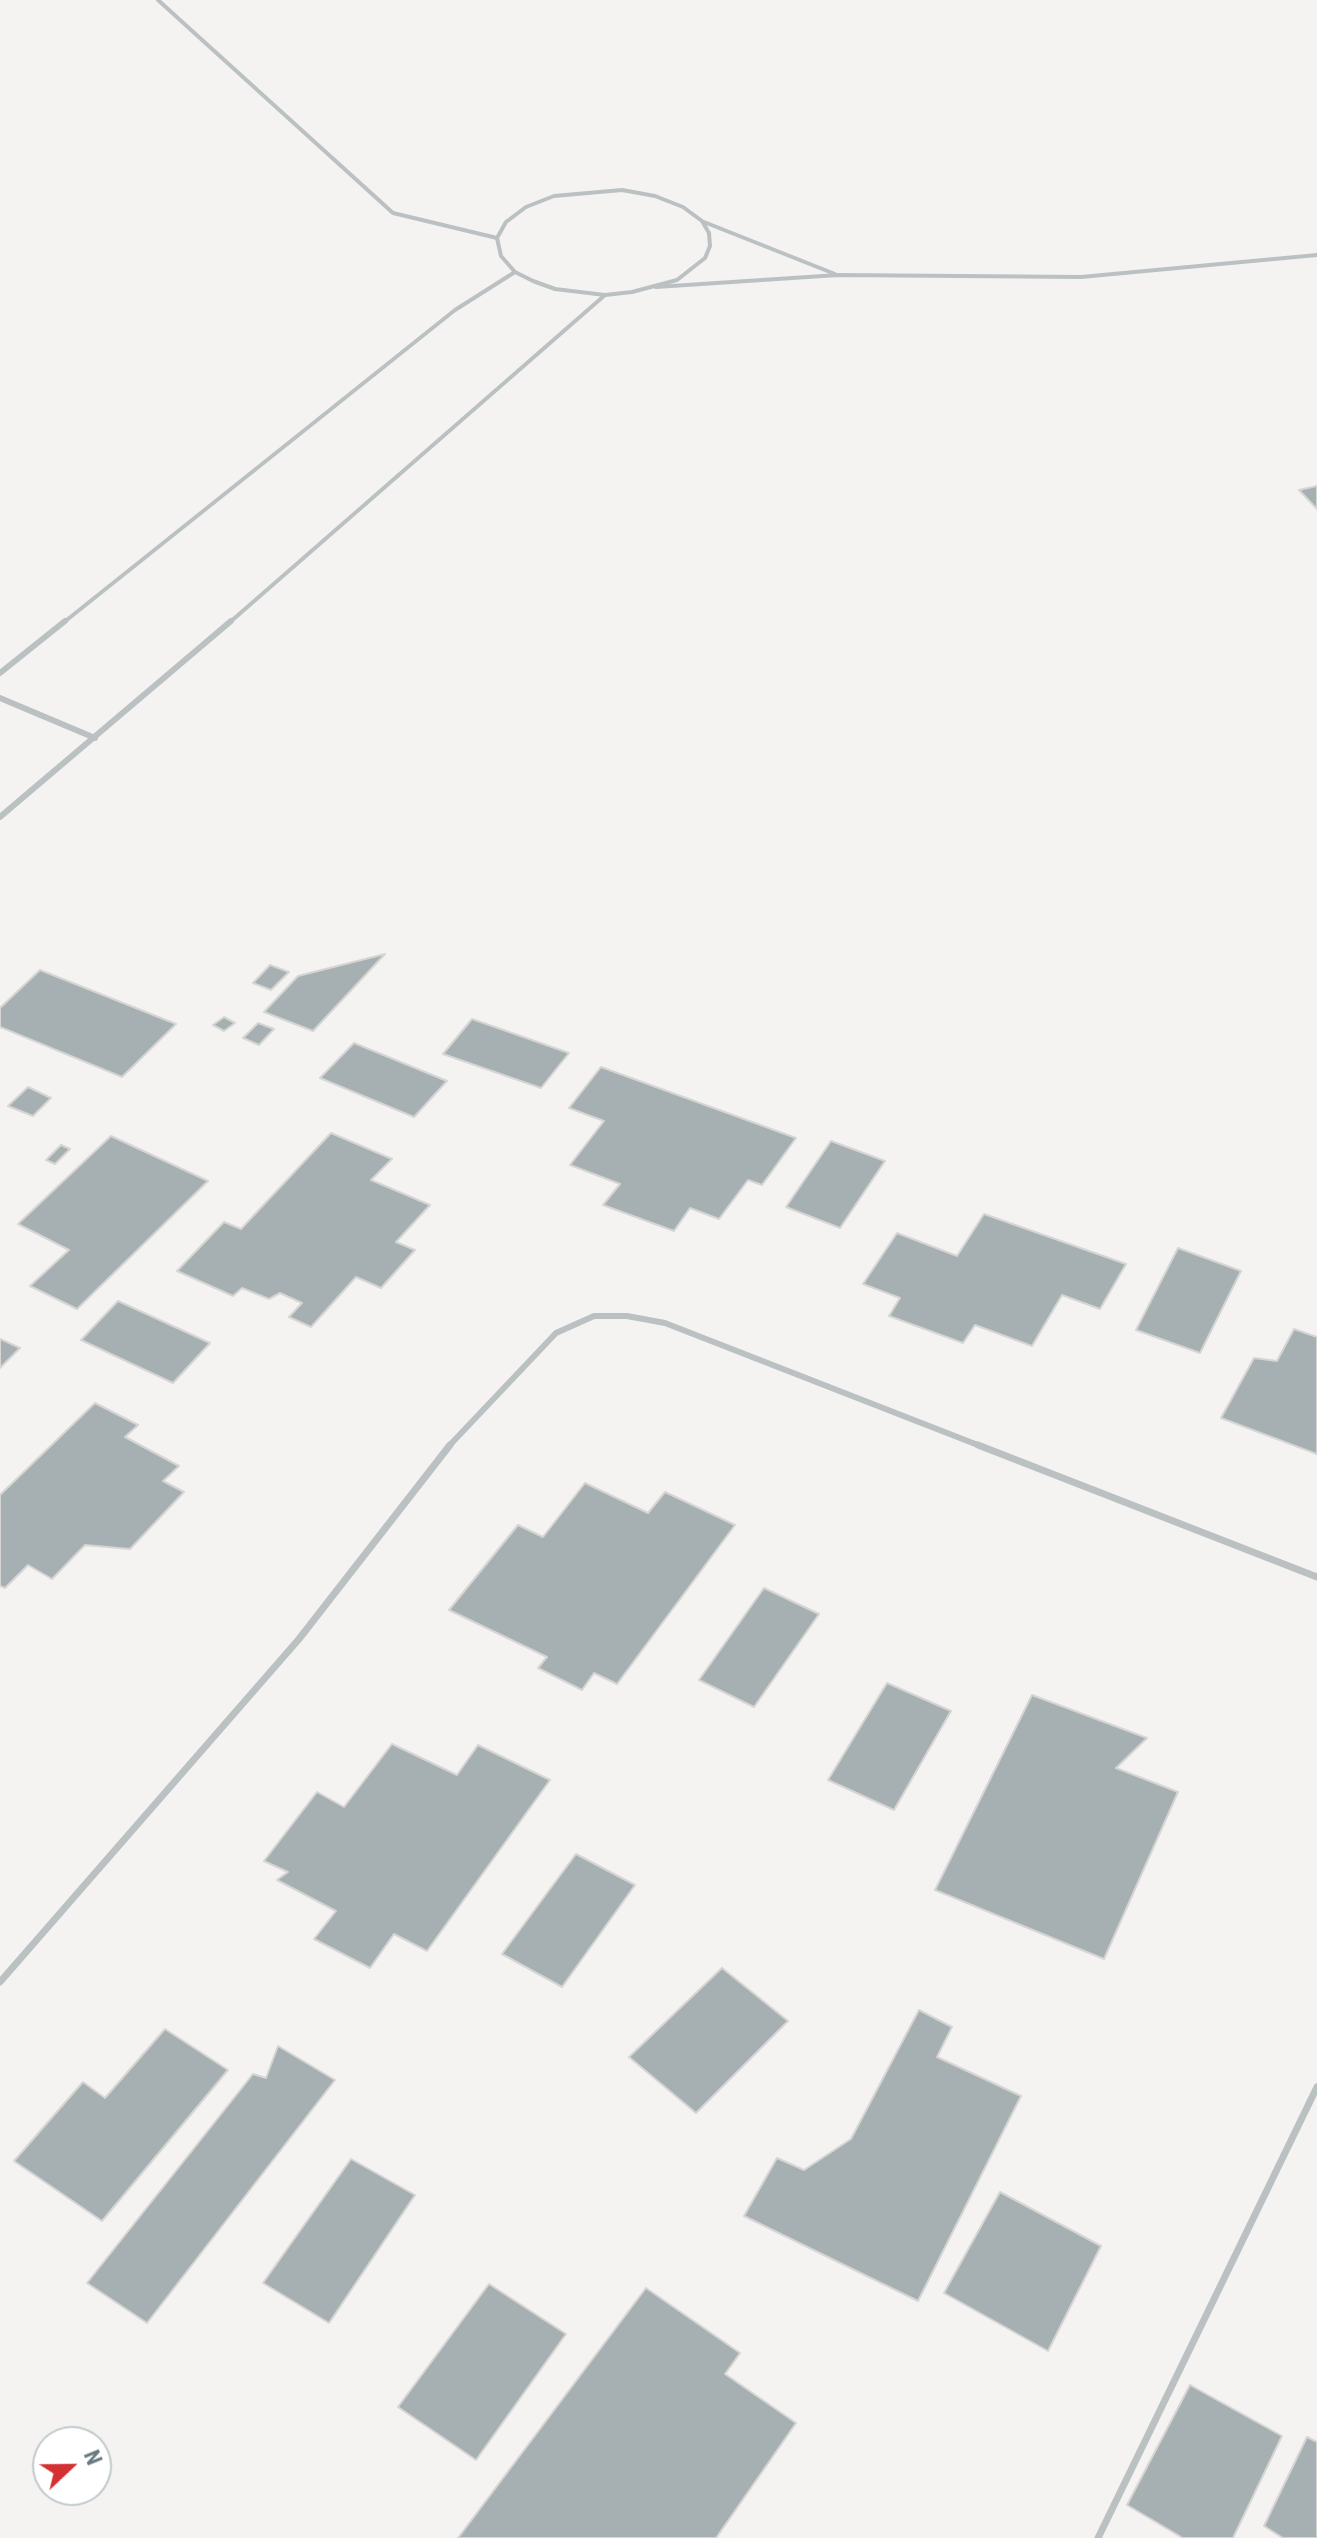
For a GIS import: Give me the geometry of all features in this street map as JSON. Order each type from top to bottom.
[{"type":"lane","points":[[158,0],[393,213],[497,238]]},
{"type":"lane","points":[[838,275],[702,221],[683,207],[655,196],[622,190],[554,196],[526,207],[506,222],[497,238],[501,256],[515,272],[555,289],[605,295],[656,287],[838,275],[1081,277],[1317,255]]},
{"type":"lane","points":[[656,287],[677,280],[705,258],[710,246],[709,233],[702,221]]},
{"type":"lane","points":[[0,673],[455,310],[515,272]]},
{"type":"lane","points":[[0,817],[605,295]]},
{"type":"lane","points":[[0,698],[95,738]]},
{"type":"lane","points":[[0,1982],[299,1639],[438,1458],[556,1333],[594,1316],[627,1316],[665,1323],[1317,1577]]},
{"type":"lane","points":[[1098,2538],[1317,2087]]},
{"type":"building","points":[[1317,486],[1317,509],[1299,490]]},
{"type":"building","points":[[385,954],[313,1031],[264,1012],[298,976]]},
{"type":"building","points":[[270,965],[289,972],[271,990],[253,983]]},
{"type":"building","points":[[40,970],[176,1024],[122,1077],[0,1027],[0,1008]]},
{"type":"building","points":[[224,1017],[235,1023],[224,1031],[213,1025]]},
{"type":"building","points":[[472,1019],[569,1053],[541,1088],[443,1054]]},
{"type":"building","points":[[258,1023],[274,1029],[259,1045],[243,1038]]},
{"type":"building","points":[[354,1043],[447,1081],[414,1117],[320,1078]]},
{"type":"building","points":[[601,1067],[796,1138],[762,1185],[748,1180],[719,1219],[690,1208],[674,1231],[603,1205],[620,1184],[570,1165],[604,1121],[569,1108]]},
{"type":"building","points":[[28,1087],[51,1098],[33,1116],[8,1106]]},
{"type":"building","points":[[331,1133],[392,1159],[371,1180],[430,1205],[396,1242],[415,1250],[381,1288],[356,1277],[311,1327],[289,1317],[302,1303],[280,1293],[269,1299],[242,1288],[233,1296],[177,1271],[224,1222],[241,1229]]},
{"type":"building","points":[[111,1136],[208,1181],[77,1309],[30,1286],[69,1250],[18,1224]]},
{"type":"building","points":[[831,1141],[885,1161],[840,1228],[786,1207]]},
{"type":"building","points":[[61,1145],[70,1149],[55,1164],[46,1160]]},
{"type":"building","points":[[984,1214],[1126,1264],[1100,1309],[1062,1295],[1032,1346],[975,1325],[963,1343],[889,1316],[900,1298],[863,1284],[897,1233],[957,1256]]},
{"type":"building","points":[[1178,1248],[1241,1271],[1200,1353],[1136,1330]]},
{"type":"building","points":[[118,1301],[210,1343],[173,1383],[81,1340]]},
{"type":"building","points":[[1294,1329],[1317,1337],[1317,1454],[1221,1418],[1254,1358],[1277,1361]]},
{"type":"building","points":[[0,1339],[20,1348],[0,1368]]},
{"type":"building","points":[[95,1403],[138,1425],[125,1437],[179,1466],[163,1481],[184,1492],[130,1549],[85,1545],[52,1579],[28,1565],[5,1588],[0,1586],[0,1495]]},
{"type":"building","points":[[585,1483],[648,1513],[665,1492],[735,1525],[617,1684],[594,1673],[582,1690],[538,1668],[547,1657],[449,1610],[518,1525],[543,1537]]},
{"type":"building","points":[[764,1588],[819,1614],[754,1707],[699,1680]]},
{"type":"building","points":[[887,1683],[951,1711],[894,1810],[828,1780]]},
{"type":"building","points":[[1032,1695],[1147,1738],[1116,1768],[1178,1792],[1104,1959],[935,1890]]},
{"type":"building","points":[[392,1744],[457,1775],[478,1745],[550,1780],[427,1951],[394,1934],[370,1968],[314,1939],[336,1911],[277,1880],[288,1872],[264,1861],[317,1792],[344,1807]]},
{"type":"building","points":[[576,1854],[635,1885],[562,1987],[502,1954]]},
{"type":"building","points":[[722,1968],[788,2021],[696,2113],[629,2057]]},
{"type":"building","points":[[919,2010],[952,2027],[937,2057],[1021,2096],[918,2301],[744,2216],[777,2158],[804,2170],[851,2139]]},
{"type":"building","points":[[165,2029],[228,2070],[102,2221],[14,2161],[83,2082],[105,2098]]},
{"type":"building","points":[[278,2046],[335,2080],[147,2323],[87,2283],[253,2074],[266,2078]]},
{"type":"building","points":[[351,2159],[415,2195],[329,2323],[263,2283]]},
{"type":"building","points":[[1000,2192],[1101,2246],[1048,2351],[944,2293]]},
{"type":"building","points":[[489,2284],[566,2334],[476,2460],[398,2407]]},
{"type":"building","points":[[646,2288],[740,2353],[725,2374],[796,2423],[716,2538],[458,2538]]},
{"type":"building","points":[[1190,2385],[1282,2436],[1233,2538],[1183,2538],[1127,2505]]},
{"type":"building","points":[[1307,2437],[1317,2442],[1317,2538],[1283,2538],[1264,2526]]}]
